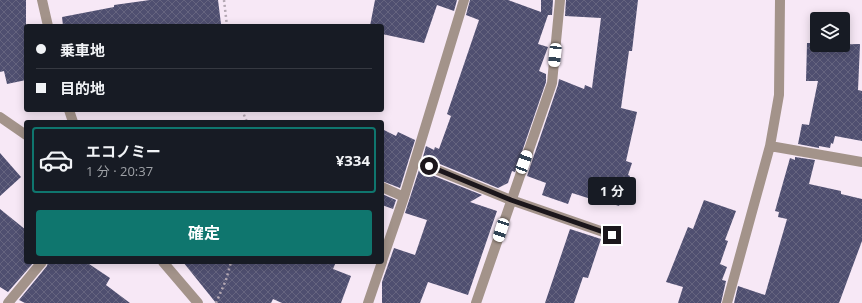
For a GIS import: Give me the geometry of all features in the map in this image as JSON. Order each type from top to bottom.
[{"type":"street","points":[[42,0],[48,24]]},
{"type":"street","points":[[384,256],[416,161],[464,0]]},
{"type":"street","points":[[476,303],[552,83],[560,0]]},
{"type":"street","points":[[727,303],[770,146],[779,95],[780,0]]},
{"type":"street","points":[[0,117],[24,133]]},
{"type":"street","points":[[770,146],[862,162]]},
{"type":"street","points":[[416,161],[511,200],[612,235]]},
{"type":"street","points":[[384,188],[404,197]]},
{"type":"street","points":[[8,303],[41,264]]},
{"type":"street","points":[[165,264],[198,303]]},
{"type":"street","points":[[368,303],[381,264]]},
{"type":"path","points":[[224,0],[227,24]]},
{"type":"path","points":[[216,303],[226,280],[230,264]]},
{"type":"building","points":[[0,0],[26,0],[26,24],[24,24],[24,80],[7,84],[4,71],[0,72]]},
{"type":"building","points":[[150,0],[218,0],[221,24],[63,24],[62,17],[114,7],[114,5]]},
{"type":"building","points":[[375,0],[457,0],[454,11],[437,5],[424,43],[384,34],[384,24],[370,24]]},
{"type":"building","points":[[470,0],[508,0],[541,12],[541,0],[553,0],[552,15],[548,15],[538,44],[548,47],[539,71],[546,74],[546,82],[515,172],[512,171],[508,183],[498,188],[423,157],[426,146],[434,150],[435,147],[439,149],[451,116],[447,114],[479,20],[466,15]]},
{"type":"building","points":[[566,0],[638,0],[632,51],[629,51],[621,108],[637,112],[626,161],[632,163],[628,175],[630,176],[619,206],[610,203],[610,205],[572,193],[568,204],[542,195],[546,183],[527,176],[559,79],[584,89],[585,85],[592,88],[601,18],[565,16]]},
{"type":"building","points":[[807,43],[810,43],[810,52],[850,52],[850,44],[860,44],[858,90],[862,91],[862,141],[835,136],[833,144],[831,143],[830,148],[819,146],[819,148],[798,144],[802,124],[809,125],[818,81],[806,81]]},
{"type":"building","points":[[384,130],[396,136],[398,132],[415,140],[400,188],[384,182]]},
{"type":"building","points":[[0,153],[21,177],[0,196]]},
{"type":"building","points":[[795,157],[815,160],[809,184],[841,191],[841,194],[862,199],[862,241],[839,303],[734,303],[738,286],[765,295],[787,219],[778,217],[779,212],[775,211],[790,158],[795,160]]},
{"type":"building","points":[[419,170],[482,195],[470,202],[497,211],[468,295],[428,282],[420,303],[382,303],[382,282],[394,248],[415,255],[427,220],[405,213]]},
{"type":"building","points":[[384,195],[396,200],[393,209],[384,206]]},
{"type":"building","points":[[704,200],[736,211],[725,240],[728,241],[720,264],[727,267],[722,280],[726,281],[721,303],[678,303],[683,287],[666,282],[688,227],[693,229]]},
{"type":"building","points":[[0,209],[24,228],[24,264],[32,264],[8,292],[0,287]]},
{"type":"building","points":[[570,229],[601,239],[588,278],[583,277],[574,303],[545,303]]},
{"type":"building","points":[[48,264],[89,264],[110,278],[106,285],[130,303],[25,303],[19,300]]},
{"type":"building","points":[[185,264],[335,264],[333,269],[351,276],[341,303],[282,303],[273,299],[271,303],[216,303]]},
{"type":"route","points":[[429,166],[511,200],[612,235]]}]
